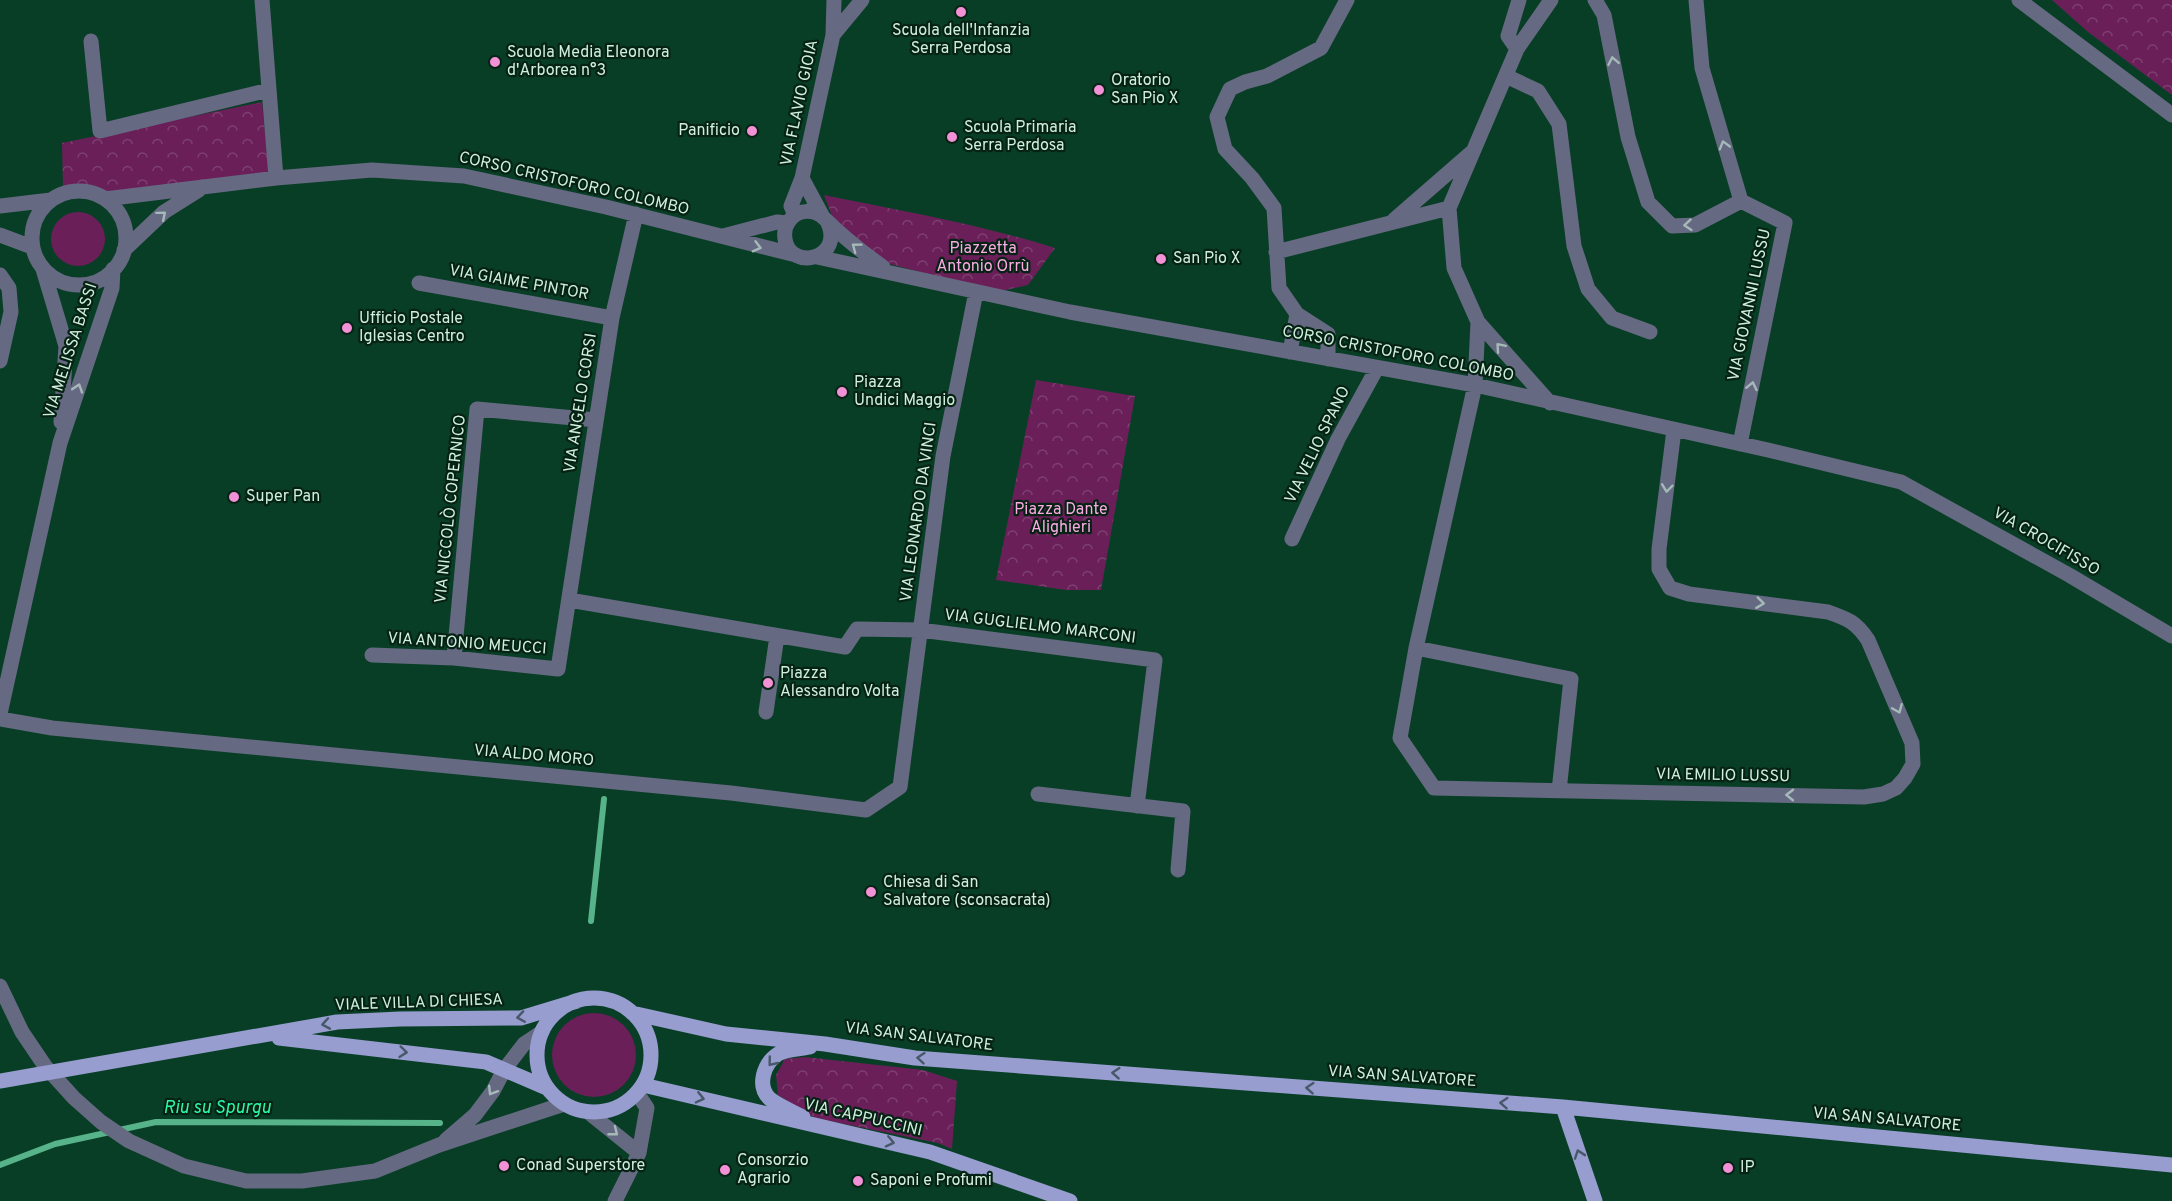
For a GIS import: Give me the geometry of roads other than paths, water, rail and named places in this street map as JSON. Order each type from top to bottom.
[{"type":"main road","points":[[592,999],[606,1000],[632,1013],[644,1028],[651,1047],[650,1066],[640,1089],[615,1108],[602,1112],[588,1112],[564,1104],[547,1088],[537,1055],[542,1032],[556,1013],[577,1001],[592,999]]},
{"type":"main road","name":"VIALE VILLA DI CHIESA","points":[[0,1081],[337,1022],[521,1018],[577,1001]]},
{"type":"main road","name":"VIA SAN SALVATORE","points":[[632,1013],[726,1034],[825,1044],[915,1058],[1563,1107],[2172,1165]]},
{"type":"main road","name":"VIALE VILLA DI CHIESA","points":[[261,1036],[479,1061],[547,1088]]},
{"type":"main road","points":[[817,1125],[769,1098],[764,1089],[762,1077],[768,1064],[779,1053],[825,1044]]},
{"type":"main road","name":"VIA CAPPUCCINI","points":[[640,1089],[817,1125],[930,1152],[1070,1201]]},
{"type":"main road","points":[[1563,1107],[1595,1201]]},
{"type":"street","points":[[262,0],[276,178]]},
{"type":"street","name":"VIA FLAVIO GIOIA","points":[[791,219],[791,206],[802,178],[833,35],[834,0]]},
{"type":"street","name":"VIA FLAVIO GIOIA","points":[[833,35],[862,0]]},
{"type":"street","points":[[1517,49],[1508,36],[1519,0]]},
{"type":"street","points":[[1550,403],[1478,322],[1454,268],[1449,208],[1517,49],[1551,0]]},
{"type":"street","points":[[1594,0],[1604,15],[1628,138],[1648,202],[1672,226],[1695,225],[1740,201],[1702,68],[1696,0]]},
{"type":"street","points":[[2019,0],[2172,115]]},
{"type":"street","points":[[1328,359],[1328,334],[1297,314],[1279,288],[1274,208],[1252,178],[1225,149],[1217,117],[1230,89],[1267,76],[1321,48],[1346,2]]},
{"type":"street","points":[[91,41],[100,131],[269,90]]},
{"type":"street","points":[[1506,76],[1538,91],[1559,124],[1574,246],[1588,289],[1612,318],[1650,332]]},
{"type":"street","points":[[1390,223],[1473,151]]},
{"type":"street","name":"CORSO CRISTOFORO COLOMBO","points":[[0,206],[51,200],[78,191],[92,193],[105,199],[276,178],[372,170],[464,176],[636,214],[796,255]]},
{"type":"street","name":"VIA FLAVIO GIOIA","points":[[802,178],[825,219]]},
{"type":"street","name":"CORSO CRISTOFORO COLOMBO","points":[[43,268],[60,282],[76,285],[92,284],[113,269],[124,250],[164,212],[204,187]]},
{"type":"street","points":[[105,199],[116,209],[123,221],[126,236],[124,250]]},
{"type":"street","points":[[43,268],[32,247],[32,234],[41,209],[51,200]]},
{"type":"street","name":"VIA GIOVANNI LUSSU","points":[[1740,201],[1785,223],[1740,444]]},
{"type":"street","points":[[1276,252],[1449,208]]},
{"type":"street","points":[[808,211],[825,219],[831,228],[831,242],[817,257],[802,258],[786,244],[784,237],[791,219],[808,211]]},
{"type":"street","name":"VIA ANGELO CORSI","points":[[558,669],[612,318],[636,214]]},
{"type":"street","name":"CORSO CRISTOFORO COLOMBO","points":[[719,237],[791,219]]},
{"type":"street","name":"CORSO CRISTOFORO COLOMBO","points":[[825,219],[844,238],[887,271]]},
{"type":"street","points":[[0,235],[32,247]]},
{"type":"street","name":"CORSO CRISTOFORO COLOMBO","points":[[817,257],[976,292],[1475,385],[1901,482]]},
{"type":"street","name":"VIA MELISSA BASSI","points":[[43,268],[66,346],[60,443]]},
{"type":"street","name":"VIA MELISSA BASSI","points":[[0,714],[60,443],[112,288],[113,269]]},
{"type":"street","points":[[0,275],[9,288],[11,312],[0,361]]},
{"type":"street","name":"VIA GIAIME PINTOR","points":[[419,283],[612,318]]},
{"type":"street","name":"VIA LEONARDO DA VINCI","points":[[920,630],[943,456],[976,292]]},
{"type":"street","points":[[1290,352],[1297,314]]},
{"type":"street","name":"VIA EMILIO LUSSU","points":[[1478,322],[1475,385],[1416,648],[1400,738],[1434,788],[1864,797],[1883,794],[1896,788],[1905,778],[1913,764],[1912,743],[1868,640],[1859,626],[1828,612],[1689,594],[1670,588],[1659,569],[1659,549],[1674,430]]},
{"type":"street","name":"VIA VELIO SPANO","points":[[1292,539],[1338,439],[1377,368]]},
{"type":"street","name":"VIA NICCOLÒ COPERNICO","points":[[454,658],[477,409],[596,420]]},
{"type":"street","name":"VIA CROCIFISSO","points":[[1901,482],[2172,636]]},
{"type":"street","points":[[569,600],[845,647],[857,629],[920,630]]},
{"type":"street","name":"VIA GUGLIELMO MARCONI","points":[[920,630],[1155,660],[1137,806]]},
{"type":"street","name":"VIA ALDO MORO","points":[[0,714],[52,728],[708,790],[866,810],[900,787],[920,630]]},
{"type":"street","points":[[766,712],[777,636]]},
{"type":"street","points":[[1416,648],[1571,679],[1559,791]]},
{"type":"street","name":"VIA ANTONIO MEUCCI","points":[[372,655],[454,658],[558,669]]},
{"type":"street","points":[[1038,794],[1183,811],[1178,870]]},
{"type":"street","points":[[0,986],[21,1032],[45,1066],[74,1098],[101,1122],[129,1141],[184,1166],[246,1181],[302,1181],[375,1171],[439,1145],[564,1104]]},
{"type":"street","points":[[439,1145],[475,1115],[524,1044],[542,1032]]},
{"type":"street","points":[[615,1201],[639,1153],[647,1108],[640,1089]]},
{"type":"street","points":[[588,1112],[639,1153]]},
{"type":"waterway","name":"Riu su Spurgu","points":[[591,921],[604,799]]},
{"type":"waterway","name":"Riu su Spurgu","points":[[0,1165],[55,1144],[156,1122],[440,1123]]},
{"type":"place","name":"Scuola dell'Infanzia Serra Perdosa","points":[[961,12]]},
{"type":"place","name":"Scuola Media Eleonora d'Arborea n°3","points":[[495,62]]},
{"type":"place","name":"Oratorio San Pio X","points":[[1099,90]]},
{"type":"place","name":"Panificio","points":[[752,131]]},
{"type":"place","name":"Scuola Primaria Serra Perdosa","points":[[952,137]]},
{"type":"place","name":"San Pio X","points":[[1161,259]]},
{"type":"place","name":"Ufficio Postale Iglesias Centro","points":[[347,328]]},
{"type":"place","name":"Piazza Undici Maggio","points":[[842,392]]},
{"type":"place","name":"Super Pan","points":[[234,497]]},
{"type":"place","name":"Piazza Alessandro Volta","points":[[768,683]]},
{"type":"place","name":"Chiesa di San Salvatore (sconsacrata)","points":[[871,892]]},
{"type":"place","name":"Conad Superstore","points":[[504,1166]]},
{"type":"place","name":"IP","points":[[1728,1168]]},
{"type":"place","name":"Consorzio Agrario","points":[[725,1170]]},
{"type":"place","name":"Saponi e Profumi","points":[[858,1181]]},
{"type":"park label","name":"Piazzetta Antonio Orrù","points":[[983,258]]},
{"type":"park label","name":"Piazza Dante Alighieri","points":[[1061,519]]}]
